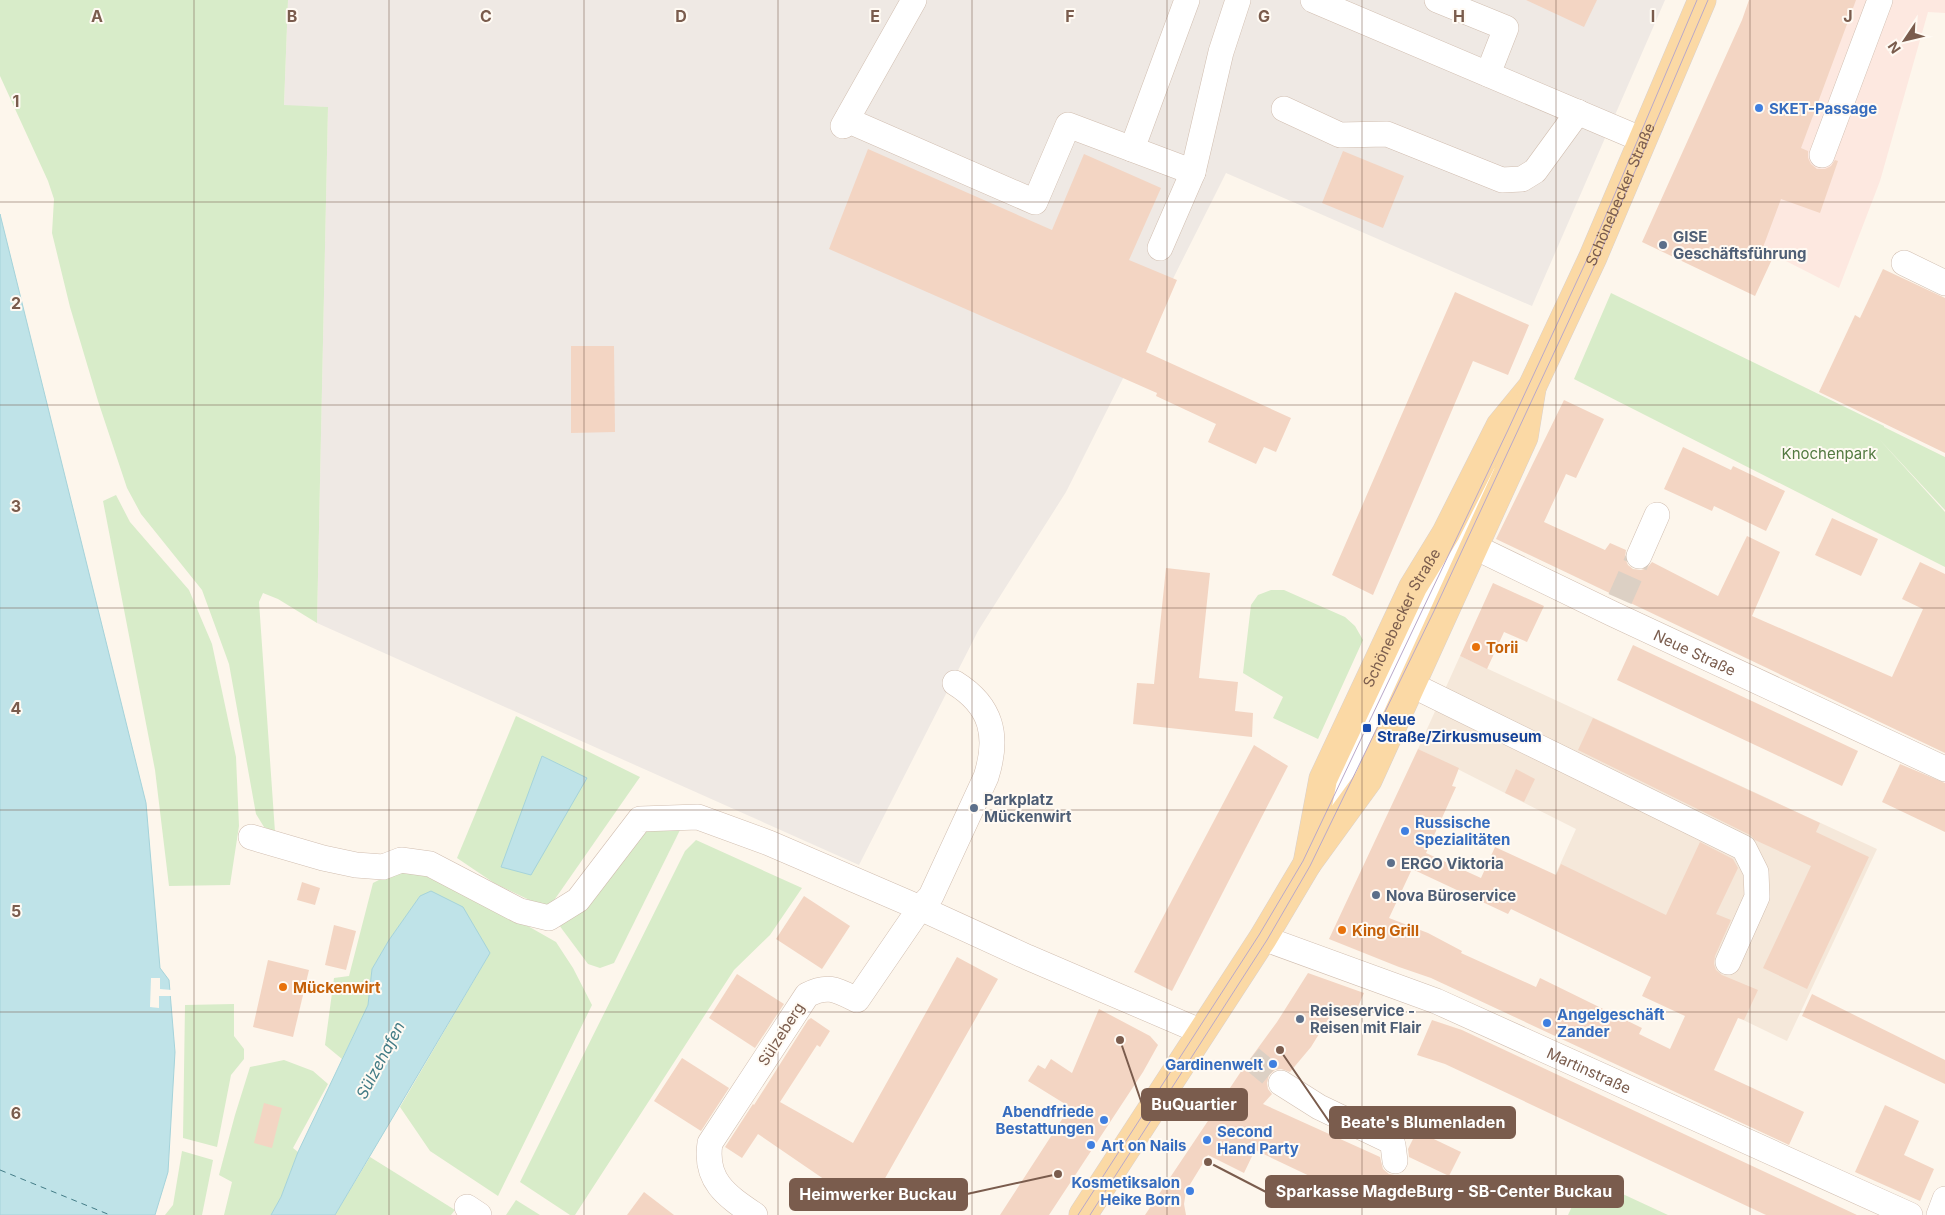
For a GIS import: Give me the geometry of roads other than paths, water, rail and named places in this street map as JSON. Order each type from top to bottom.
[{"type":"main road","name":"Schönebecker Straße","points":[[1083,1215],[1263,938],[1307,864],[1368,780],[1410,684],[1500,426],[1532,387],[1593,257],[1702,0]]},
{"type":"main road","name":"Schönebecker Straße","points":[[1307,864],[1323,779],[1413,587],[1460,539]]},
{"type":"street","points":[[914,0],[845,123],[1036,202],[1068,124],[1193,172]]},
{"type":"street","points":[[1132,149],[1187,0]]},
{"type":"street","points":[[1160,248],[1193,172],[1221,52],[1238,0]]},
{"type":"street","points":[[1313,0],[1643,140]]},
{"type":"street","points":[[1437,0],[1506,28],[1488,74]]},
{"type":"street","points":[[1822,155],[1880,0]]},
{"type":"street","points":[[1284,109],[1340,135],[1387,134],[1502,180],[1522,179],[1535,171],[1578,112]]},
{"type":"street","points":[[1904,263],[1945,283]]},
{"type":"street","points":[[1640,556],[1657,515]]},
{"type":"street","name":"Neue Straße","points":[[1460,539],[1617,606],[1945,769]]},
{"type":"street","name":"Sülzeberg","points":[[756,1215],[724,1192],[712,1175],[708,1162],[710,1143],[807,995],[820,988],[838,990],[857,1000],[920,908],[931,896],[986,777],[992,758],[991,736],[987,716],[977,699],[955,683]]},
{"type":"street","points":[[1410,684],[1744,848],[1756,872],[1757,897],[1728,962]]},
{"type":"street","points":[[251,837],[323,858],[356,865],[383,867],[401,860],[430,864],[520,911],[549,918],[578,900],[640,819],[698,817],[769,843],[1202,1032]]},
{"type":"street","name":"Martinstraße","points":[[1263,938],[1436,1001],[1910,1215]]},
{"type":"street","points":[[1281,1083],[1319,1107],[1388,1140],[1393,1145],[1395,1161]]},
{"type":"street","points":[[1939,1215],[1945,1199]]},
{"type":"water","points":[[0,214],[146,803],[160,968],[169,980],[175,1052],[168,1172],[155,1215],[0,1215]]},
{"type":"water","points":[[542,756],[587,778],[531,875],[501,867]]},
{"type":"water","name":"Sülzehafen","points":[[431,891],[463,907],[490,953],[335,1215],[271,1215],[281,1197],[298,1152],[368,1005],[372,969],[389,940],[420,896]]},
{"type":"tunnel","points":[[1620,599],[1639,556]]},
{"type":"tunnel","points":[[1251,1058],[1281,1083]]},
{"type":"tram line","points":[[1078,1215],[1259,935],[1303,861],[1589,255],[1697,0]]},
{"type":"tram line","points":[[1090,1215],[1267,940],[1310,866],[1434,611],[1598,258],[1708,0]]},
{"type":"place","name":"SKET-Passage","points":[[1759,108]]},
{"type":"place","name":"GISE Geschäftsführung","points":[[1663,245]]},
{"type":"place","name":"Torii","points":[[1476,647]]},
{"type":"place","name":"Neue Straße/Zirkusmuseum","points":[[1367,728]]},
{"type":"place","name":"Parkplatz Mückenwirt","points":[[974,808]]},
{"type":"place","name":"Russische Spezialitäten","points":[[1405,831]]},
{"type":"place","name":"ERGO Viktoria","points":[[1391,863]]},
{"type":"place","name":"Nova Büroservice","points":[[1376,895]]},
{"type":"place","name":"King Grill","points":[[1342,930]]},
{"type":"place","name":"Mückenwirt","points":[[283,987]]},
{"type":"place","name":"Reiseservice - Reisen mit Flair","points":[[1300,1019]]},
{"type":"place","name":"Angelgeschäft Zander","points":[[1547,1023]]},
{"type":"place","name":"BuQuartier","points":[[1120,1040]]},
{"type":"place","name":"Beate's Blumenladen","points":[[1280,1050]]},
{"type":"place","name":"Gardinenwelt","points":[[1273,1064]]},
{"type":"place","name":"Abendfriede Bestattungen","points":[[1104,1120]]},
{"type":"place","name":"Second Hand Party","points":[[1207,1140]]},
{"type":"place","name":"Art on Nails","points":[[1091,1145]]},
{"type":"place","name":"Sparkasse MagdeBurg - SB-Center Buckau","points":[[1208,1162]]},
{"type":"place","name":"Heimwerker Buckau","points":[[1058,1174]]},
{"type":"place","name":"Kosmetiksalon Heike Born","points":[[1190,1191]]},
{"type":"park label","name":"Knochenpark","points":[[1829,453]]}]
